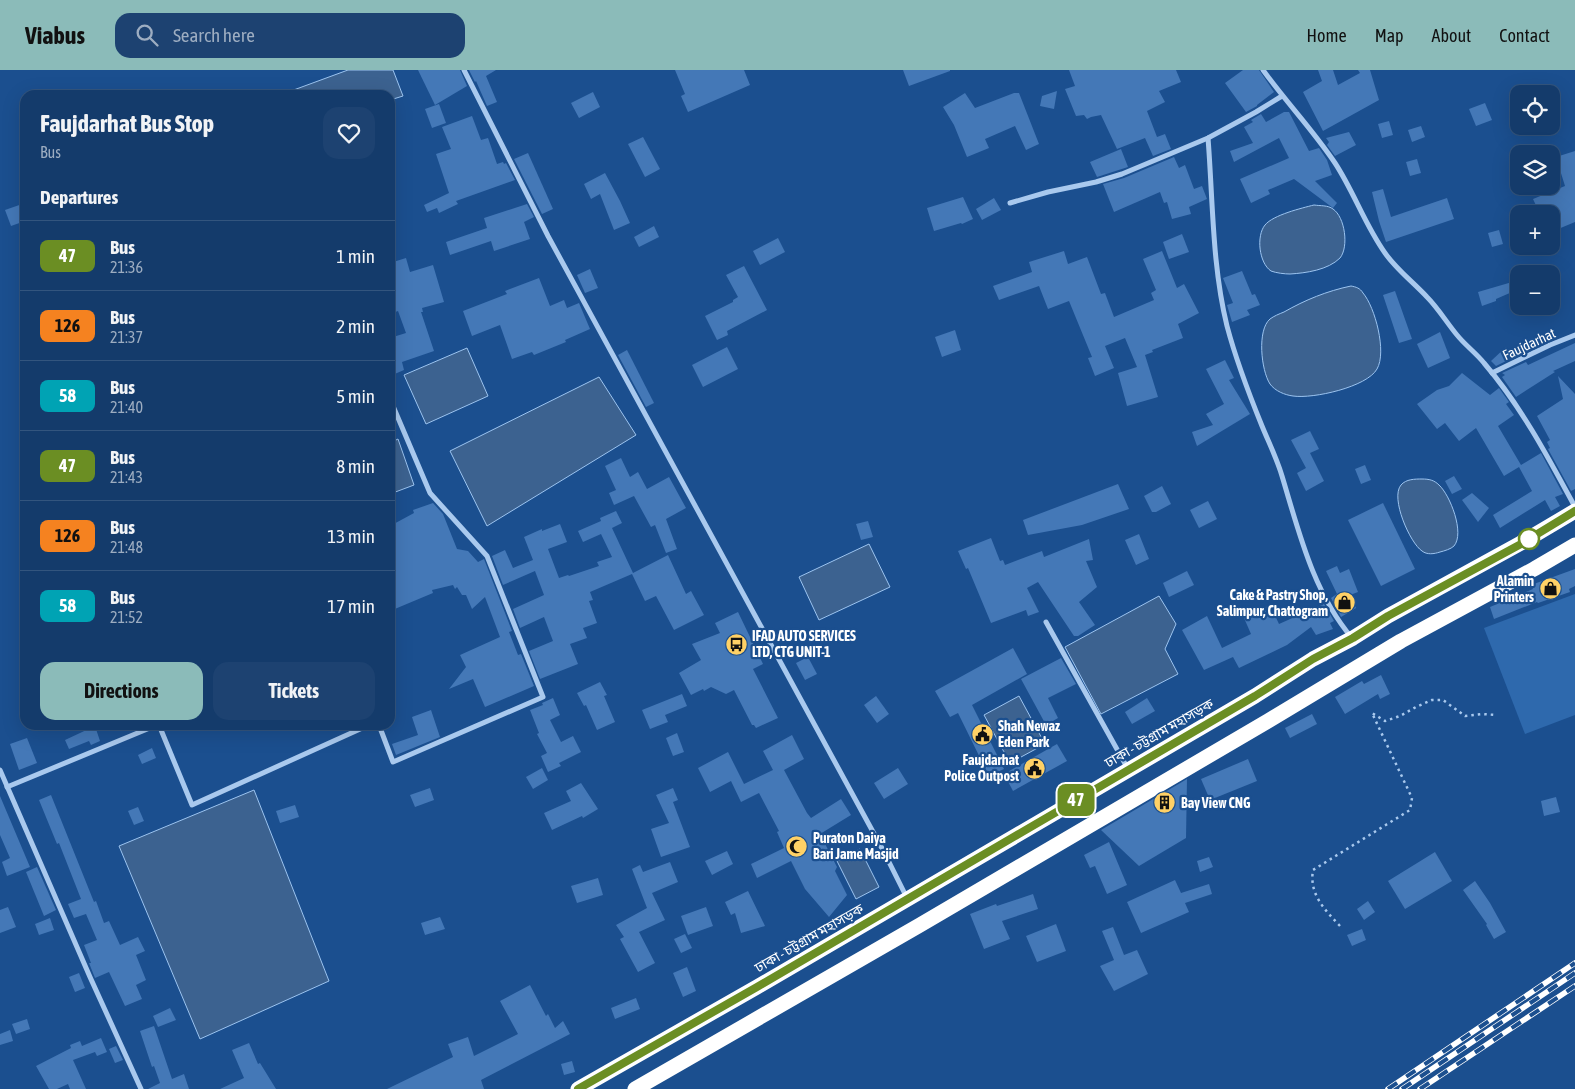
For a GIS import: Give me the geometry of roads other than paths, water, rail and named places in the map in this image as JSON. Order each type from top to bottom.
[{"type":"highway","name":"ঢাকা - চট্টগ্রাম মহাসড়ক","points":[[578,1089],[1255,696],[1313,659],[1521,544],[1575,511]]},
{"type":"highway","points":[[635,1089],[920,925],[1401,641],[1575,545]]},
{"type":"street","points":[[464,70],[548,236],[884,852],[907,899]]},
{"type":"street","points":[[1263,70],[1335,163],[1386,254],[1428,298],[1458,337],[1492,373],[1532,430],[1575,507]]},
{"type":"street","points":[[1010,203],[1122,174],[1208,138],[1282,96]]},
{"type":"street","points":[[1208,138],[1215,249],[1220,292],[1228,328],[1261,424],[1281,473],[1311,567],[1328,605],[1339,623],[1353,638]]},
{"type":"street","name":"Faujdarhat","points":[[1492,373],[1575,335]]},
{"type":"street","points":[[382,730],[393,762],[543,698],[487,556],[430,493],[395,411]]},
{"type":"street","points":[[1046,622],[1128,770]]},
{"type":"street","points":[[7,787],[146,730]]},
{"type":"street","points":[[160,730],[192,806],[359,730]]},
{"type":"street","points":[[0,770],[141,1089]]},
{"type":"railway","points":[[1388,1089],[1575,963]]},
{"type":"railway","points":[[1402,1089],[1575,973]]},
{"type":"railway","points":[[1420,1089],[1575,986]]},
{"type":"place","name":"Alamin Printers","points":[[1550,589]]},
{"type":"place","name":"Cake & Pastry Shop, Salimpur, Chattogram","points":[[1344,603]]},
{"type":"place","name":"IFAD AUTO SERVICES LTD, CTG UNIT-1","points":[[736,644]]},
{"type":"place","name":"Shah Newaz Eden Park","points":[[982,734]]},
{"type":"place","name":"Faujdarhat Police Outpost","points":[[1035,768]]},
{"type":"place","name":"Bay View CNG","points":[[1165,803]]},
{"type":"place","name":"Puraton Daiya Bari Jame Masjid","points":[[797,846]]}]
